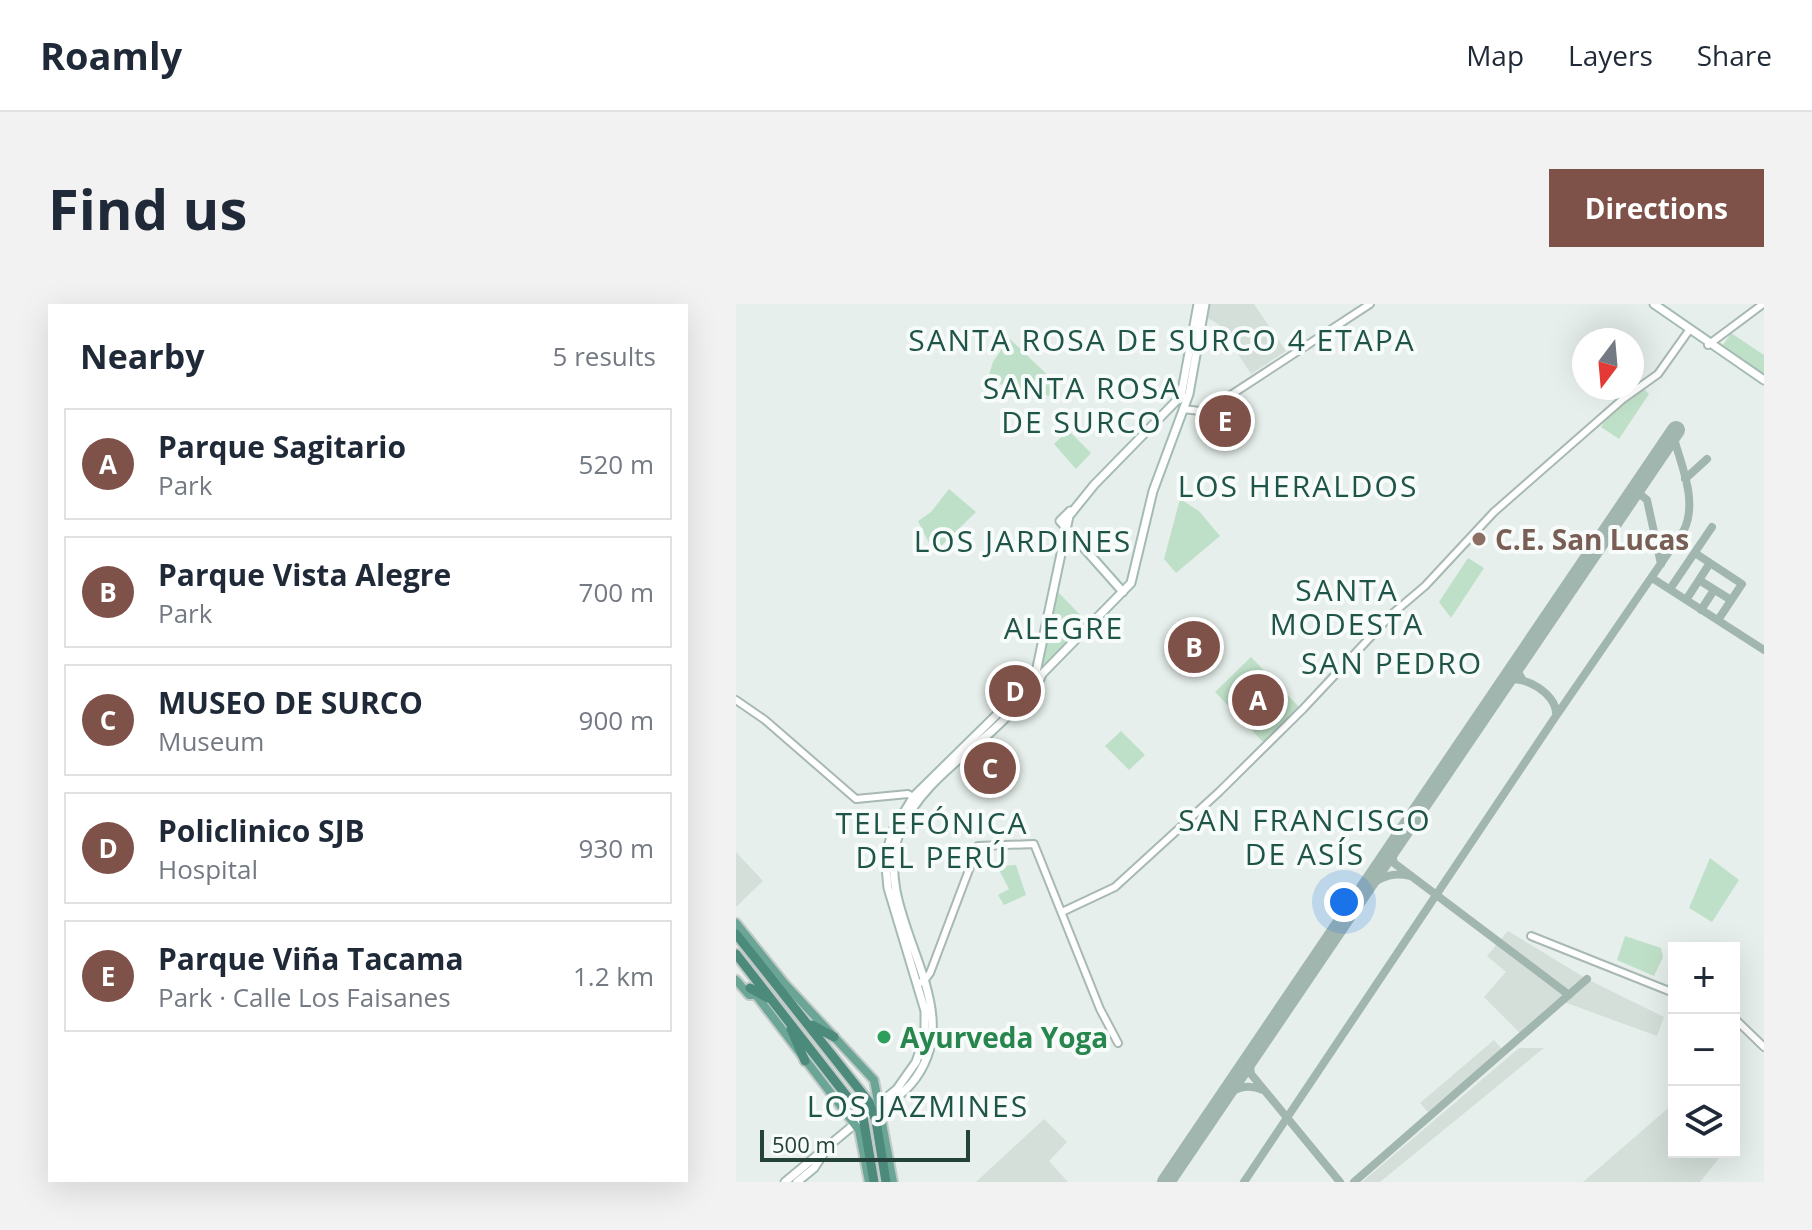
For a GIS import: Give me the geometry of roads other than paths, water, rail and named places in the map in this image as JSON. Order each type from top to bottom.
[{"type":"highway","points":[[736,934],[877,1108],[886,1182]]},
{"type":"highway","points":[[736,954],[787,1019],[859,1122],[872,1182]]},
{"type":"highway","points":[[770,966],[779,988]]},
{"type":"highway","points":[[750,988],[773,1001]]},
{"type":"highway","points":[[787,1019],[805,1061]]},
{"type":"highway","points":[[808,1024],[834,1037]]},
{"type":"main road","points":[[1198,304],[1199,319]]},
{"type":"main road","points":[[1037,679],[1131,583],[1153,491],[1189,394],[1199,319],[1205,304]]},
{"type":"main road","points":[[1647,304],[1764,380]]},
{"type":"main road","points":[[1654,304],[1688,330]]},
{"type":"main road","points":[[785,1182],[877,1108],[909,1087],[927,1055],[933,1024],[932,1009],[888,888],[885,857],[893,830],[906,806],[1036,688],[1063,524],[1079,503],[1180,398],[1194,348]]},
{"type":"main road","points":[[1063,524],[1123,592]]},
{"type":"main road","points":[[899,913],[894,853],[903,824],[916,799]]},
{"type":"main road","points":[[736,923],[770,966],[874,1080],[893,1182]]},
{"type":"main road","points":[[736,980],[749,995],[756,995],[805,1061],[859,1122]]},
{"type":"main road","points":[[797,1182],[859,1122]]},
{"type":"street","points":[[1183,409],[1208,409],[1370,304]]},
{"type":"street","points":[[1709,344],[1763,304]]},
{"type":"street","points":[[1062,912],[1115,887],[1219,792],[1395,611],[1425,586],[1494,512],[1623,399],[1658,374],[1688,330]]},
{"type":"street","points":[[736,700],[856,799],[908,794],[916,799]]},
{"type":"street","points":[[888,796],[902,801],[906,806]]},
{"type":"street","points":[[920,982],[930,973],[978,846],[1034,844],[1118,1043]]},
{"type":"street","points":[[1531,936],[1668,991]]},
{"type":"street","points":[[1740,1024],[1764,1047]]},
{"type":"place","name":"Parque Viña Tacama","points":[[1225,421]]},
{"type":"place","name":"C.E. San Lucas","points":[[1479,539]]},
{"type":"place","name":"Parque Vista Alegre","points":[[1194,647]]},
{"type":"place","name":"Policlinico SJB","points":[[1015,691]]},
{"type":"place","name":"Parque Sagitario","points":[[1258,700]]},
{"type":"place","name":"MUSEO DE SURCO","points":[[990,768]]},
{"type":"place","name":"Ayurveda Yoga","points":[[884,1037]]},
{"type":"district","name":"SANTA ROSA DE SURCO 4 ETAPA","points":[[1162,339]]},
{"type":"district","name":"SANTA ROSA DE SURCO","points":[[1082,404]]},
{"type":"district","name":"LOS HERALDOS","points":[[1298,485]]},
{"type":"district","name":"LOS JARDINES","points":[[1023,540]]},
{"type":"district","name":"SANTA MODESTA","points":[[1347,606]]},
{"type":"district","name":"ALEGRE","points":[[1064,627]]},
{"type":"district","name":"SAN PEDRO","points":[[1392,662]]},
{"type":"district","name":"SAN FRANCISCO DE ASÍS","points":[[1305,836]]},
{"type":"district","name":"TELEFÓNICA DEL PERÚ","points":[[932,839]]},
{"type":"district","name":"LOS JAZMINES","points":[[918,1105]]}]
